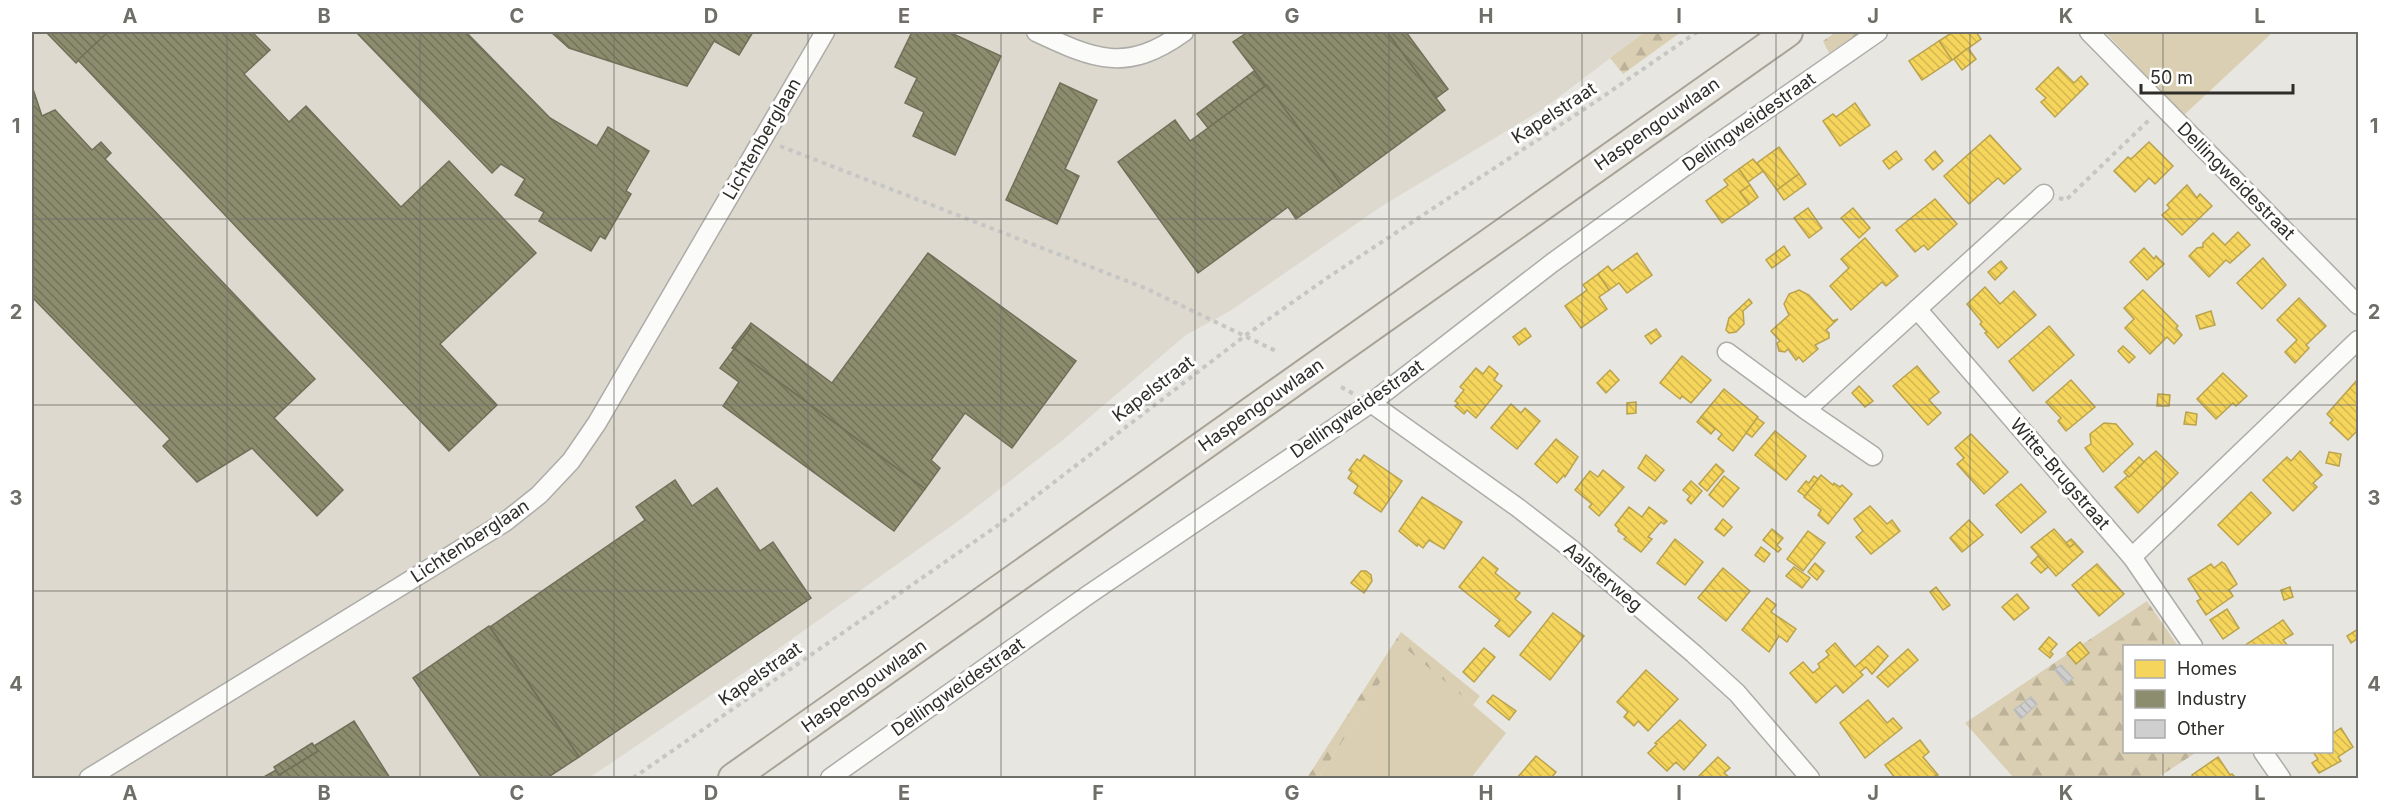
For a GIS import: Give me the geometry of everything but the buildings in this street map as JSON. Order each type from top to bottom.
[{"type":"main road","name":"Haspengouwlaan","points":[[733,778],[1788,32]]},
{"type":"street","name":"Lichtenberglaan","points":[[89,778],[505,522],[539,495],[571,460],[597,423],[825,32]]},
{"type":"street","points":[[1036,32],[1081,52],[1110,59],[1122,59],[1152,50],[1184,32]]},
{"type":"street","name":"Dellingweidestraat","points":[[830,778],[1088,595],[1371,403],[1590,236],[1878,32]]},
{"type":"street","name":"Dellingweidestraat","points":[[2089,32],[2358,305]]},
{"type":"street","points":[[1806,410],[2044,194]]},
{"type":"street","name":"Witte-Brugstraat","points":[[1917,309],[2132,557],[2192,645]]},
{"type":"street","points":[[2132,557],[2358,340]]},
{"type":"street","points":[[1727,352],[1873,456]]},
{"type":"street","name":"Aalsterweg","points":[[1371,403],[1552,534],[1685,646],[1737,693],[1810,778]]},
{"type":"street","points":[[2264,753],[2281,778]]},
{"type":"path","name":"Kapelstraat","points":[[633,778],[997,526],[1246,335],[1327,278],[1595,102],[1696,32]]},
{"type":"path","points":[[2044,194],[2066,200],[2163,107]]},
{"type":"path","points":[[762,139],[1145,288],[1278,352]]},
{"type":"shaded area","points":[[32,32],[1645,32],[1543,109],[1382,206],[1230,311],[1186,335],[1064,439],[961,519],[761,661],[589,778],[32,778]]},
{"type":"green space","points":[[1645,32],[1681,32],[1623,74],[1610,58]]},
{"type":"green space","points":[[1836,32],[1861,32],[1829,53],[1823,41]]},
{"type":"green space","points":[[2105,32],[2273,32],[2184,115]]},
{"type":"green space","points":[[2147,601],[2177,645],[2123,645],[2123,753],[2195,753],[2157,778],[2014,778],[1965,723]]},
{"type":"green space","points":[[1401,632],[1480,696],[1473,705],[1403,646],[1319,778],[1307,778]]},
{"type":"green space","points":[[1403,645],[1506,733],[1471,778],[1319,778]]}]
